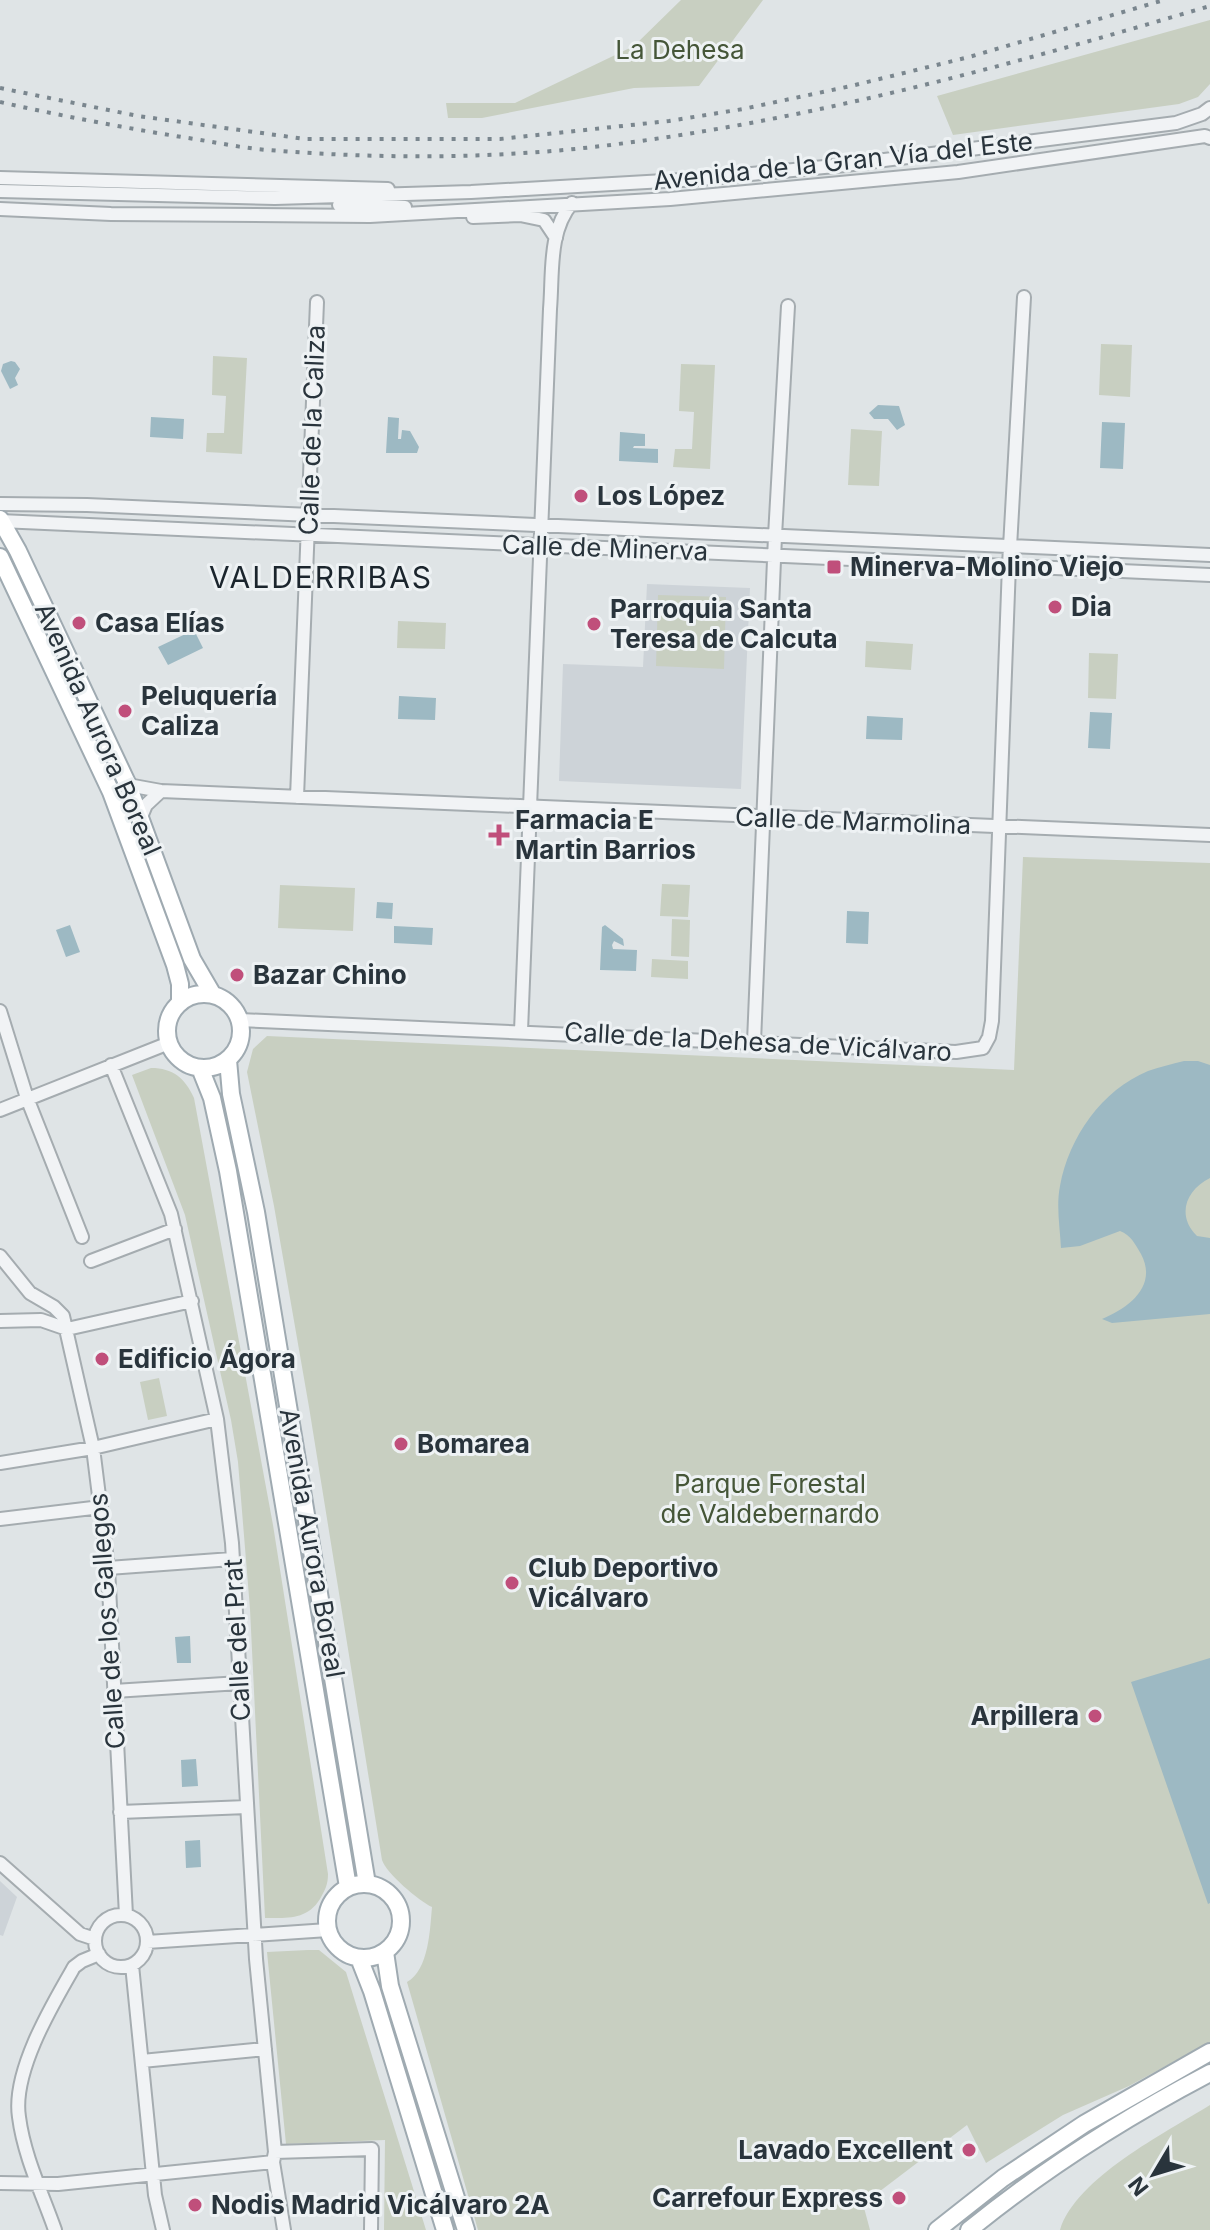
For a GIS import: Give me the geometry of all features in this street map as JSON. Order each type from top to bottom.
[{"type":"main road","name":"Avenida Aurora Boreal","points":[[1,515],[128,785],[192,959],[213,995]]},
{"type":"main road","name":"Avenida Aurora Boreal","points":[[0,557],[111,792],[175,965],[180,984],[180,1003]]},
{"type":"main road","points":[[195,995],[213,995],[230,1004],[240,1020],[241,1038],[228,1060],[210,1068],[200,1068],[178,1057],[169,1043],[167,1026],[180,1003],[195,995]]},
{"type":"main road","name":"Avenida Aurora Boreal","points":[[228,1060],[231,1094],[256,1212],[367,1884]]},
{"type":"main road","name":"Avenida Aurora Boreal","points":[[200,1068],[212,1098],[228,1171],[348,1887]]},
{"type":"main road","points":[[367,1884],[382,1889],[392,1897],[401,1920],[394,1943],[385,1952],[359,1958],[339,1949],[328,1930],[327,1917],[330,1905],[338,1895],[348,1887],[367,1884]]},
{"type":"main road","points":[[385,1952],[390,1986],[466,2230]]},
{"type":"main road","points":[[359,1958],[367,1975],[445,2230]]},
{"type":"main road","points":[[937,2230],[1003,2178],[1084,2124],[1210,2052]]},
{"type":"main road","points":[[969,2230],[1016,2192],[1097,2137],[1210,2073]]},
{"type":"street","name":"Avenida de la Gran Vía del Este","points":[[0,191],[275,198],[471,192],[699,179],[845,165],[1181,122],[1210,108]]},
{"type":"street","name":"Avenida de la Gran Vía del Este","points":[[0,209],[111,214],[370,216],[670,199],[958,172],[1205,136],[1210,138]]},
{"type":"street","name":"Avenida de la Gran Vía del Este","points":[[0,178],[471,192]]},
{"type":"street","name":"Avenida de la Gran Vía del Este","points":[[0,197],[470,209]]},
{"type":"street","points":[[521,1031],[550,309],[559,223],[572,203]]},
{"type":"street","points":[[451,210],[469,217],[520,215],[544,220],[556,238]]},
{"type":"street","points":[[1009,565],[1024,297]]},
{"type":"street","name":"Calle de la Caliza","points":[[297,797],[317,302]]},
{"type":"street","points":[[754,1042],[788,306]]},
{"type":"street","name":"Calle de Minerva","points":[[1,515],[87,505],[1210,555]]},
{"type":"street","name":"Calle de Minerva","points":[[1,515],[309,535],[1210,575]]},
{"type":"street","name":"Calle de la Dehesa de Vicálvaro","points":[[240,1020],[956,1052],[983,1048],[992,1021],[1009,565]]},
{"type":"street","name":"Calle de Marmolina","points":[[128,785],[161,791],[1210,835]]},
{"type":"street","points":[[141,817],[146,805],[161,791]]},
{"type":"street","points":[[0,1011],[27,1098],[82,1237]]},
{"type":"street","points":[[0,1110],[169,1043]]},
{"type":"street","name":"Calle del Prat","points":[[111,1065],[175,1229],[217,1419],[232,1559],[254,1933],[274,2157],[284,2230]]},
{"type":"street","points":[[91,1261],[175,1229]]},
{"type":"street","points":[[0,1256],[30,1293],[63,1316],[67,1329]]},
{"type":"street","points":[[0,1321],[41,1320],[67,1329],[192,1301]]},
{"type":"street","name":"Calle de los Gallegos","points":[[67,1329],[93,1448],[108,1568],[126,1915]]},
{"type":"street","points":[[0,1463],[93,1448],[217,1419]]},
{"type":"street","points":[[0,1519],[101,1507]]},
{"type":"street","points":[[108,1568],[232,1559]]},
{"type":"street","points":[[114,1691],[240,1683]]},
{"type":"street","points":[[120,1812],[247,1807]]},
{"type":"street","points":[[0,1863],[80,1934],[95,1939]]},
{"type":"street","points":[[126,1915],[139,1922],[147,1935],[143,1956],[125,1967],[110,1965],[99,1954],[95,1939],[97,1932],[106,1920],[126,1915]]},
{"type":"street","points":[[147,1942],[328,1930]]},
{"type":"street","points":[[55,2230],[37,2183],[18,2115],[26,2070],[35,2043],[74,1967],[99,1954]]},
{"type":"street","points":[[132,1965],[159,2221],[163,2230]]},
{"type":"street","points":[[142,2061],[265,2049]]},
{"type":"street","points":[[0,2183],[58,2184],[274,2157],[372,2149],[371,2230]]},
{"type":"shaded area","points":[[647,584],[750,588],[741,789],[559,781],[563,664],[643,667]]},
{"type":"shaded area","points":[[0,1881],[17,1897],[3,1936],[0,1935]]},
{"type":"green space","name":"La Dehesa","points":[[681,0],[763,0],[699,86],[634,88],[482,118],[448,118],[446,103],[515,103],[634,46]]},
{"type":"green space","points":[[1210,20],[1210,84],[1198,97],[1179,104],[953,135],[937,96]]},
{"type":"green space","points":[[1101,344],[1132,345],[1130,397],[1099,395]]},
{"type":"green space","points":[[213,356],[247,358],[242,454],[206,452],[207,433],[224,433],[226,396],[212,395]]},
{"type":"green space","points":[[681,364],[715,365],[710,469],[673,467],[675,449],[692,449],[694,412],[679,411]]},
{"type":"green space","points":[[851,429],[882,431],[879,486],[848,485]]},
{"type":"green space","points":[[658,595],[726,597],[724,669],[656,666]]},
{"type":"green space","points":[[398,621],[446,623],[445,649],[397,648]]},
{"type":"green space","points":[[866,641],[913,644],[911,670],[865,667]]},
{"type":"green space","points":[[1089,653],[1118,654],[1116,699],[1088,698]]},
{"type":"green space","name":"Parque Forestal de Valdebernardo","points":[[1023,857],[1210,863],[1210,2042],[1129,2086],[1063,2115],[986,2163],[967,2125],[863,2204],[870,2230],[478,2230],[407,1982],[424,1959],[432,1907],[404,1886],[382,1860],[309,1407],[247,1072],[253,1049],[267,1036],[1014,1070]]},
{"type":"green space","points":[[662,884],[690,885],[688,917],[660,916]]},
{"type":"green space","points":[[280,885],[355,888],[353,931],[278,928]]},
{"type":"green space","points":[[672,919],[690,920],[689,957],[671,956]]},
{"type":"green space","points":[[652,959],[688,961],[688,979],[651,977]]},
{"type":"green space","points":[[151,1068],[166,1070],[177,1076],[187,1085],[194,1098],[273,1525],[328,1874],[326,1887],[315,1906],[296,1916],[265,1918],[250,1609],[238,1462],[185,1215],[132,1075]]},
{"type":"green space","points":[[159,1378],[167,1416],[148,1420],[140,1382]]},
{"type":"green space","points":[[319,1950],[346,1972],[426,2230],[384,2230],[385,2140],[286,2144],[267,1952]]},
{"type":"green space","points":[[1210,2105],[1210,2230],[1060,2230],[1069,2211],[1103,2175],[1124,2158]]},
{"type":"water","points":[[11,361],[20,369],[15,378],[18,385],[10,389],[1,371],[3,364]]},
{"type":"water","points":[[878,405],[899,406],[905,425],[897,430],[888,419],[874,419],[869,413]]},
{"type":"water","points":[[151,417],[184,419],[183,439],[150,437]]},
{"type":"water","points":[[388,417],[399,418],[398,439],[401,439],[402,430],[410,431],[419,447],[417,453],[386,453]]},
{"type":"water","points":[[1102,422],[1125,423],[1123,469],[1100,468]]},
{"type":"water","points":[[620,432],[645,434],[645,446],[633,448],[658,449],[658,463],[619,461]]},
{"type":"water","points":[[194,630],[203,648],[168,665],[158,647]]},
{"type":"water","points":[[399,696],[436,698],[435,720],[398,719]]},
{"type":"water","points":[[1090,712],[1112,713],[1110,749],[1088,748]]},
{"type":"water","points":[[867,716],[903,718],[902,740],[866,739]]},
{"type":"water","points":[[377,902],[393,903],[392,919],[376,918]]},
{"type":"water","points":[[847,911],[869,912],[868,944],[846,943]]},
{"type":"water","points":[[70,925],[80,952],[66,957],[56,930]]},
{"type":"water","points":[[605,925],[623,939],[624,946],[614,941],[613,949],[637,950],[636,971],[600,970],[602,927]]},
{"type":"water","points":[[394,926],[433,928],[432,945],[394,943]]},
{"type":"water","points":[[1184,1061],[1210,1065],[1210,1178],[1190,1196],[1186,1212],[1187,1220],[1197,1236],[1210,1238],[1210,1314],[1112,1323],[1102,1319],[1122,1309],[1138,1294],[1146,1276],[1145,1266],[1132,1240],[1120,1231],[1080,1246],[1061,1248],[1058,1201],[1064,1168],[1090,1117],[1116,1090],[1148,1071]]},
{"type":"water","points":[[190,1636],[191,1663],[177,1663],[175,1637]]},
{"type":"water","points":[[1210,1658],[1210,1903],[1208,1904],[1131,1682]]},
{"type":"water","points":[[196,1759],[198,1786],[182,1787],[181,1760]]},
{"type":"water","points":[[200,1840],[201,1867],[186,1868],[185,1841]]},
{"type":"railway","points":[[0,88],[138,116],[305,139],[500,139],[669,121],[743,109],[969,57],[1164,0]]},
{"type":"railway","points":[[0,102],[117,126],[268,150],[435,156],[561,150],[679,135],[833,106],[984,70],[1210,6]]},
{"type":"place","name":"Los López","points":[[581,496]]},
{"type":"place","name":"Minerva-Molino Viejo","points":[[834,567]]},
{"type":"place","name":"Dia","points":[[1055,607]]},
{"type":"place","name":"Casa Elías","points":[[79,623]]},
{"type":"place","name":"Parroquia Santa Teresa de Calcuta","points":[[594,624]]},
{"type":"place","name":"Peluquería Caliza","points":[[125,711]]},
{"type":"place","name":"Farmacia E Martin Barrios","points":[[499,835]]},
{"type":"place","name":"Bazar Chino","points":[[237,975]]},
{"type":"place","name":"Edificio Ágora","points":[[102,1359]]},
{"type":"place","name":"Bomarea","points":[[401,1444]]},
{"type":"place","name":"Club Deportivo Vicálvaro","points":[[512,1583]]},
{"type":"place","name":"Arpillera","points":[[1095,1716]]},
{"type":"place","name":"Lavado Excellent","points":[[969,2150]]},
{"type":"place","name":"Carrefour Express","points":[[899,2198]]},
{"type":"place","name":"Nodis Madrid Vicálvaro 2A","points":[[195,2205]]},
{"type":"district","name":"VALDERRIBAS","points":[[321,578]]}]
